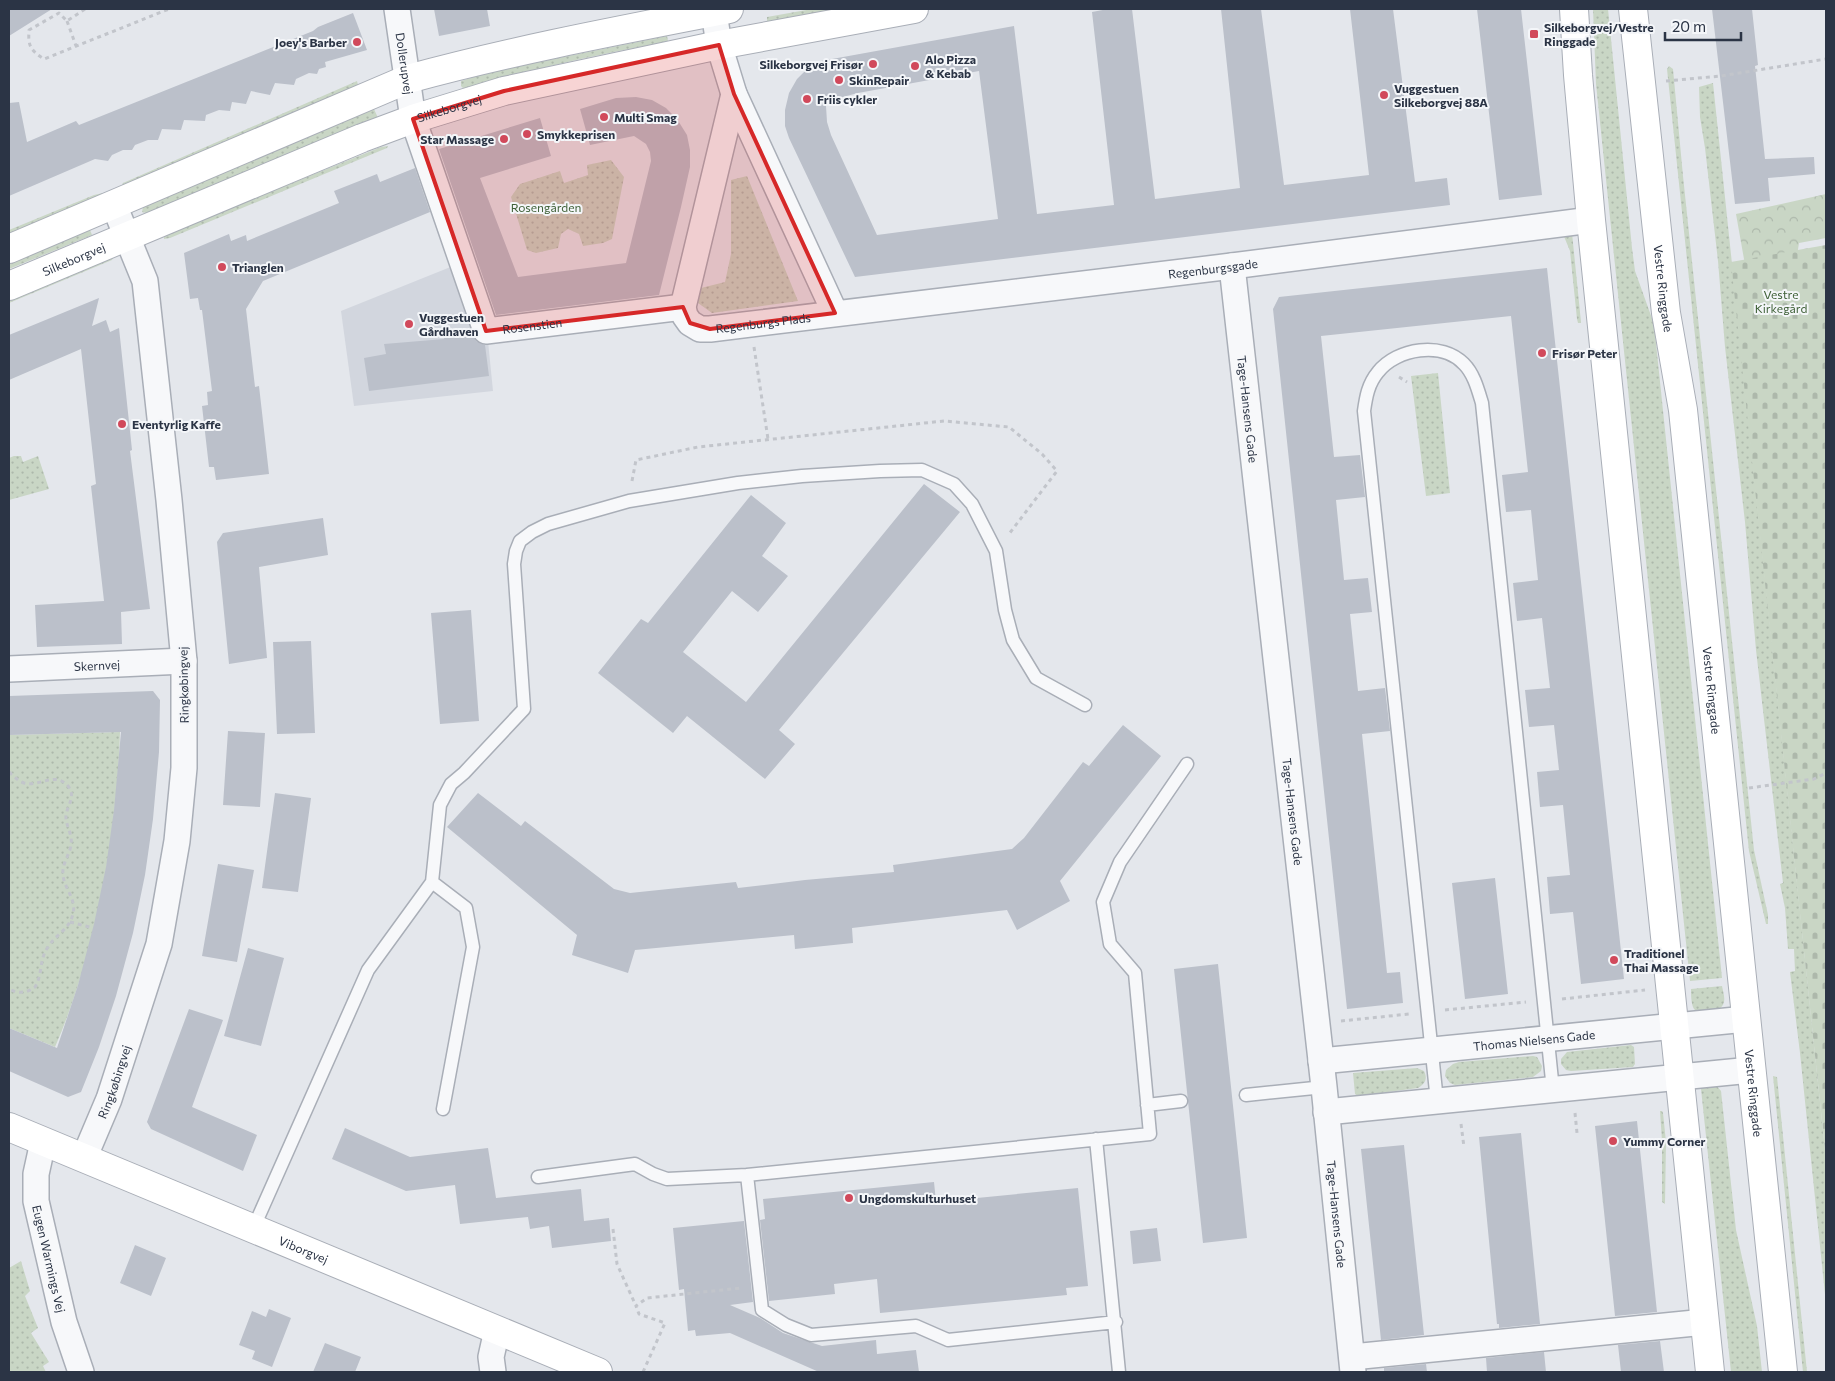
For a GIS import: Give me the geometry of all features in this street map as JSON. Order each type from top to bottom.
[{"type":"main road","name":"Silkeborgvej","points":[[9,286],[362,138],[413,119],[504,91],[719,45],[914,9]]},
{"type":"main road","points":[[1574,9],[1591,220],[1710,1372]]},
{"type":"main road","name":"Vestre Ringgade","points":[[1633,9],[1666,313],[1682,410],[1783,1372]]},
{"type":"main road","points":[[9,248],[408,80],[474,61],[544,45],[721,10]]},
{"type":"main road","name":"Viborgvej","points":[[9,1127],[598,1372]]},
{"type":"street","name":"Dollerupvej","points":[[397,9],[413,119]]},
{"type":"street","points":[[721,10],[719,45],[734,94],[835,313]]},
{"type":"street","points":[[683,307],[734,94]]},
{"type":"street","name":"Rosenstien","points":[[413,119],[486,331],[683,307]]},
{"type":"street","name":"Ringkøbingvej","points":[[84,1158],[109,1100],[159,944],[177,841],[184,768],[184,661],[146,281],[114,205]]},
{"type":"street","name":"Regenburgsgade","points":[[835,313],[1232,266],[1591,220]]},
{"type":"street","name":"Tage-Hansens Gade","points":[[1232,266],[1324,1087],[1353,1365],[1706,1322]]},
{"type":"street","name":"Regenburgs Plads","points":[[683,307],[685,316],[690,323],[700,329],[835,313]]},
{"type":"street","name":"Skernvej","points":[[9,669],[184,661]]},
{"type":"street","name":"Thomas Nielsens Gade","points":[[1321,1061],[1746,1020]]},
{"type":"street","points":[[1326,1112],[1751,1070]]},
{"type":"street","name":"Eugen Warmings Vej","points":[[43,1142],[36,1174],[36,1201],[64,1322],[81,1372]]},
{"type":"street","points":[[493,1372],[491,1357],[498,1330]]},
{"type":"lane","points":[[1437,1101],[1364,412],[1367,390],[1378,371],[1398,356],[1420,350],[1445,352],[1464,364],[1476,382],[1482,403],[1553,1090]]},
{"type":"lane","points":[[253,1228],[368,970],[432,882],[440,805],[447,791],[451,784],[464,773],[524,709],[514,564],[520,541],[532,532],[548,524],[629,501],[738,483],[802,476],[922,470],[954,484],[972,504],[996,551],[1005,610],[1013,640],[1036,678],[1085,705]]},
{"type":"lane","points":[[538,1177],[635,1164],[653,1174],[667,1178],[746,1175],[1150,1134],[1136,973],[1110,944],[1103,902],[1120,862],[1187,764]]},
{"type":"lane","points":[[432,882],[466,908],[472,947],[443,1109]]},
{"type":"lane","points":[[1246,1095],[1324,1087]]},
{"type":"lane","points":[[1147,1105],[1181,1101]]},
{"type":"lane","points":[[1096,1139],[1120,1372]]},
{"type":"lane","points":[[746,1175],[762,1310],[786,1324],[811,1335],[916,1326],[948,1340],[1116,1322]]},
{"type":"path","points":[[67,21],[86,9]]},
{"type":"path","points":[[76,46],[67,21],[59,12],[29,30],[28,42],[32,52],[44,59],[170,9]]},
{"type":"path","points":[[1641,84],[1721,76],[1826,58]]},
{"type":"path","points":[[751,324],[768,439]]},
{"type":"path","points":[[9,772],[25,783],[37,783],[53,779],[63,781],[70,789],[72,800],[66,817],[72,841],[63,874],[74,903],[70,922],[48,947],[43,957],[41,974],[35,987],[24,992],[15,992],[9,989]]},
{"type":"path","points":[[1772,786],[1814,780],[1826,773]]},
{"type":"path","points":[[70,922],[93,928]]},
{"type":"path","points":[[1316,1024],[1671,988]]},
{"type":"path","points":[[613,1229],[617,1264],[639,1314],[665,1323],[643,1372]]},
{"type":"path","points":[[636,1306],[647,1298],[760,1286]]},
{"type":"highlighted area","points":[[719,45],[734,94],[835,313],[710,329],[690,323],[683,307],[486,331],[413,119],[504,91]]},
{"type":"shaded area","name":"Vuggestuen Gårdhaven","points":[[453,266],[488,341],[493,391],[354,406],[341,311]]},
{"type":"green space","points":[[812,9],[836,9],[767,22],[767,17]]},
{"type":"green space","points":[[1593,9],[1608,9],[1635,271],[1654,324],[1722,978],[1690,981],[1596,84]]},
{"type":"green space","points":[[667,36],[668,41],[661,43],[561,63],[464,89],[461,86],[461,81],[490,72]]},
{"type":"green space","points":[[1669,66],[1673,69],[1754,850],[1768,915],[1768,924],[1766,924],[1749,851],[1667,69]]},
{"type":"green space","points":[[357,81],[358,85],[345,91],[127,185],[122,185],[123,183]]},
{"type":"green space","points":[[1713,83],[1826,1159],[1826,1304],[1790,972],[1795,971],[1794,949],[1788,949],[1785,908],[1780,884],[1783,883],[1756,650],[1718,261],[1700,117],[1699,87]]},
{"type":"green space","points":[[374,109],[378,118],[154,210],[146,213],[142,212],[143,207]]},
{"type":"green space","points":[[388,146],[164,239],[164,236],[179,229],[381,147]]},
{"type":"green space","name":"Rosengården","points":[[611,160],[624,177],[612,239],[603,243],[583,246],[579,234],[568,229],[561,234],[558,248],[536,253],[527,250],[511,197],[520,184],[560,171],[564,183],[588,175],[587,165]]},
{"type":"green space","points":[[747,176],[798,301],[712,313],[698,303],[701,288],[725,282],[731,254],[731,180]]},
{"type":"green space","points":[[103,193],[99,197],[9,234],[9,230]]},
{"type":"green space","points":[[1826,194],[1826,238],[1799,243],[1794,275],[1826,839],[1747,276],[1736,214]]},
{"type":"green space","points":[[90,230],[92,235],[9,269],[9,264]]},
{"type":"green space","points":[[1572,233],[1581,323],[1578,323],[1577,319],[1570,251],[1563,234]]},
{"type":"green space","name":"Vestre Kirkegård","points":[[1826,245],[1826,1159],[1731,262]]},
{"type":"green space","points":[[113,258],[9,303],[9,300]]},
{"type":"green space","points":[[1438,373],[1450,493],[1426,496],[1411,376]]},
{"type":"green space","points":[[21,456],[23,462],[38,456],[49,489],[9,500],[9,458]]},
{"type":"green space","points":[[120,732],[114,811],[102,892],[82,972],[55,1047],[9,1028],[9,735]]},
{"type":"green space","points":[[1722,986],[1724,1000],[1719,1009],[1710,1013],[1701,1013],[1694,1009],[1691,989]]},
{"type":"green space","points":[[1631,1045],[1634,1047],[1635,1064],[1633,1067],[1571,1071],[1566,1070],[1561,1064],[1561,1059],[1567,1052]]},
{"type":"green space","points":[[1537,1057],[1542,1066],[1541,1071],[1533,1077],[1455,1085],[1450,1083],[1445,1076],[1446,1070],[1459,1062]]},
{"type":"green space","points":[[1417,1068],[1424,1071],[1426,1076],[1424,1083],[1418,1088],[1358,1096],[1355,1094],[1353,1073]]},
{"type":"green space","points":[[1773,1076],[1777,1077],[1807,1372],[1803,1372]]},
{"type":"green space","points":[[1702,1085],[1716,1085],[1721,1091],[1736,1230],[1757,1326],[1762,1372],[1731,1372]]},
{"type":"green space","points":[[1660,1111],[1663,1113],[1666,1142],[1665,1204],[1662,1202]]},
{"type":"green space","points":[[21,1261],[30,1291],[25,1296],[38,1328],[31,1333],[49,1362],[43,1366],[46,1372],[9,1372],[9,1268]]},
{"type":"building","points":[[9,9],[52,9],[9,36]]},
{"type":"building","points":[[434,9],[487,9],[490,26],[439,36]]},
{"type":"building","points":[[1108,9],[1132,9],[1155,199],[1240,188],[1221,9],[1261,9],[1284,185],[1369,175],[1350,9],[1393,9],[1415,182],[1447,178],[1450,205],[855,277],[785,126],[785,110],[789,93],[797,79],[807,69],[821,61],[1014,26],[1037,214],[1114,205],[1092,12]],"holes":[[[979,71],[998,219],[877,235],[831,135],[827,122],[826,106],[839,98],[858,93]]]},
{"type":"building","points":[[1477,9],[1521,9],[1542,195],[1499,200]]},
{"type":"building","points":[[1712,9],[1752,9],[1758,65],[1755,66],[1765,159],[1814,157],[1815,174],[1768,178],[1770,201],[1735,204]]},
{"type":"building","points":[[353,13],[367,50],[325,62],[326,67],[319,69],[317,74],[309,73],[296,79],[294,85],[275,83],[270,95],[251,91],[246,104],[232,102],[230,111],[219,110],[206,115],[205,121],[184,120],[181,130],[162,129],[158,140],[148,140],[135,145],[132,150],[123,150],[112,155],[108,161],[95,159],[9,196],[9,103],[19,102],[27,142],[76,121],[79,125],[313,31],[318,27]]},
{"type":"building","name":"Rosengården","points":[[636,97],[652,100],[666,108],[677,119],[687,135],[690,150],[690,167],[659,295],[496,315],[439,149],[540,118],[551,156],[480,178],[518,277],[626,263],[651,161],[650,152],[646,144],[634,136],[590,145],[580,109],[616,98]]},
{"type":"building","points":[[415,168],[430,212],[263,281],[246,309],[255,387],[259,386],[269,474],[216,480],[214,467],[209,467],[202,406],[208,405],[207,392],[212,391],[202,310],[200,310],[198,298],[190,299],[184,253],[229,234],[231,241],[246,235],[247,241],[339,203],[334,191],[377,174],[380,182]]},
{"type":"building","points":[[1547,268],[1624,979],[1581,984],[1573,912],[1550,914],[1547,877],[1570,875],[1563,805],[1540,807],[1537,772],[1559,770],[1554,725],[1529,727],[1525,690],[1550,688],[1542,618],[1517,621],[1513,583],[1538,580],[1531,510],[1506,512],[1502,475],[1528,472],[1511,316],[1321,336],[1334,457],[1360,455],[1365,497],[1336,500],[1344,580],[1368,578],[1372,612],[1350,614],[1358,691],[1385,688],[1390,731],[1362,734],[1387,973],[1400,972],[1403,1003],[1347,1009],[1273,309],[1279,297]]},
{"type":"building","points":[[99,298],[92,326],[106,320],[110,332],[119,328],[132,450],[130,451],[150,609],[121,612],[122,644],[37,647],[35,605],[104,601],[91,486],[96,484],[81,349],[9,380],[9,335]]},
{"type":"building","points":[[472,334],[476,341],[485,345],[489,376],[369,391],[364,358],[386,354],[384,344],[444,339]]},
{"type":"building","points":[[924,484],[960,512],[779,730],[795,744],[765,779],[687,716],[673,733],[598,673],[641,619],[648,623],[751,495],[786,523],[762,556],[788,576],[758,612],[732,591],[683,652],[746,702]]},
{"type":"building","points":[[323,518],[328,555],[259,567],[267,658],[229,664],[217,542],[223,533]]},
{"type":"building","points":[[471,610],[479,721],[440,724],[431,613]]},
{"type":"building","points":[[311,641],[315,733],[277,734],[273,642]]},
{"type":"building","points":[[153,691],[160,700],[159,752],[153,819],[145,875],[133,933],[116,996],[99,1047],[81,1092],[68,1097],[9,1071],[9,1028],[57,1048],[78,985],[106,867],[114,810],[121,732],[9,735],[9,696]]},
{"type":"building","points":[[1123,725],[1161,756],[1060,881],[1070,901],[1017,930],[1007,910],[852,928],[853,943],[795,949],[794,935],[635,950],[628,973],[572,955],[577,935],[447,827],[478,793],[521,826],[525,821],[614,889],[630,893],[736,882],[738,888],[894,872],[893,865],[1012,849],[1024,838],[1083,762],[1089,766]]},
{"type":"building","points":[[228,731],[265,733],[260,807],[223,805]]},
{"type":"building","points":[[275,793],[311,798],[298,892],[262,888]]},
{"type":"building","points":[[218,864],[254,870],[237,962],[202,956]]},
{"type":"building","points":[[1495,878],[1508,994],[1465,999],[1452,883]]},
{"type":"building","points":[[248,948],[284,958],[261,1046],[224,1036]]},
{"type":"building","points":[[1218,964],[1247,1238],[1203,1243],[1174,969]]},
{"type":"building","points":[[189,1009],[223,1020],[192,1107],[257,1135],[243,1171],[151,1129],[147,1122]]},
{"type":"building","points":[[1637,1121],[1657,1312],[1615,1316],[1595,1126]]},
{"type":"building","points":[[345,1128],[410,1157],[488,1148],[496,1198],[581,1189],[584,1221],[609,1218],[611,1241],[552,1248],[549,1226],[530,1229],[528,1217],[460,1224],[455,1185],[406,1191],[332,1159]]},
{"type":"building","points":[[1521,1133],[1540,1324],[1499,1328],[1499,1324],[1497,1324],[1479,1137]]},
{"type":"building","points":[[1404,1145],[1424,1335],[1381,1340],[1361,1149]]},
{"type":"building","points":[[934,1182],[936,1202],[1078,1188],[1088,1286],[1066,1288],[1067,1295],[880,1313],[877,1279],[834,1284],[835,1294],[769,1301],[760,1220],[765,1219],[763,1199]]},
{"type":"building","points":[[744,1221],[753,1302],[730,1305],[760,1318],[783,1333],[822,1346],[876,1340],[877,1354],[916,1350],[919,1372],[819,1372],[730,1333],[696,1336],[695,1330],[688,1331],[684,1289],[679,1290],[673,1228]]},
{"type":"building","points":[[1157,1228],[1161,1261],[1133,1264],[1130,1231]]},
{"type":"building","points":[[135,1245],[166,1258],[151,1296],[120,1283]]},
{"type":"building","points":[[269,1309],[291,1318],[272,1367],[252,1359],[255,1351],[239,1345],[252,1311],[266,1317]]},
{"type":"building","points":[[1660,1341],[1664,1372],[1621,1372],[1618,1345]]},
{"type":"building","points":[[325,1343],[361,1357],[355,1372],[313,1372]]},
{"type":"building","points":[[1544,1352],[1546,1372],[1487,1372],[1486,1358]]},
{"type":"building","points":[[1426,1364],[1427,1372],[1384,1372],[1384,1368]]},
{"type":"place","name":"Silkeborgvej/Vestre Ringgade","points":[[1534,34]]},
{"type":"place","name":"Joey's Barber","points":[[357,42]]},
{"type":"place","name":"Silkeborgvej Frisør","points":[[873,64]]},
{"type":"place","name":"Alo Pizza & Kebab","points":[[915,66]]},
{"type":"place","name":"SkinRepair","points":[[839,80]]},
{"type":"place","name":"Vuggestuen Silkeborgvej 88A","points":[[1384,95]]},
{"type":"place","name":"Friis cykler","points":[[807,99]]},
{"type":"place","name":"Multi Smag","points":[[604,117]]},
{"type":"place","name":"Smykkeprisen","points":[[527,134]]},
{"type":"place","name":"Star Massage","points":[[504,139]]},
{"type":"place","name":"Trianglen","points":[[222,267]]},
{"type":"place","name":"Vuggestuen Gårdhaven","points":[[409,324]]},
{"type":"place","name":"Frisør Peter","points":[[1542,353]]},
{"type":"place","name":"Eventyrlig Kaffe","points":[[122,424]]},
{"type":"place","name":"Traditionel Thai Massage","points":[[1614,960]]},
{"type":"place","name":"Yummy Corner","points":[[1613,1141]]},
{"type":"place","name":"Ungdomskulturhuset","points":[[849,1198]]}]
